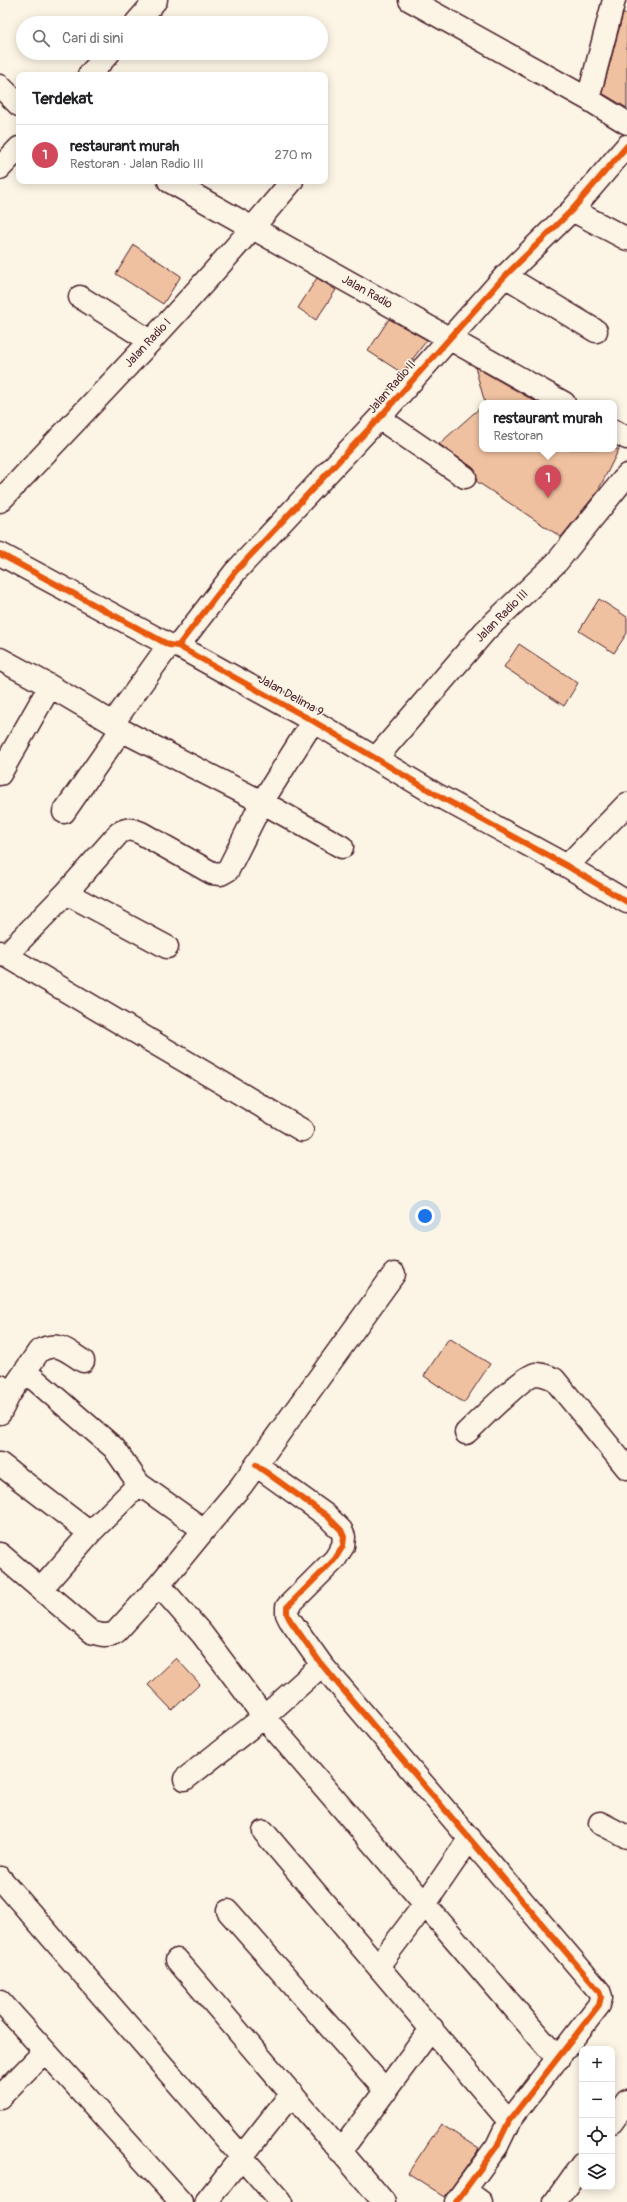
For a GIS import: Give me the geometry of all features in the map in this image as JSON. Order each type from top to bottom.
[{"type":"street","points":[[142,16],[156,0]]},
{"type":"street","points":[[410,0],[588,99],[627,124]]},
{"type":"street","points":[[588,99],[614,0]]},
{"type":"street","points":[[92,72],[103,60]]},
{"type":"street","points":[[0,86],[16,102]]},
{"type":"street","name":"Jalan Radio II","points":[[64,812],[117,727],[173,645],[235,572],[379,418],[505,276],[572,210],[627,146]]},
{"type":"street","points":[[0,168],[16,151]]},
{"type":"street","name":"Jalan Radio","points":[[174,184],[559,400]]},
{"type":"street","name":"Jalan Radio I","points":[[0,501],[150,341],[253,228],[290,184]]},
{"type":"street","points":[[572,210],[627,239]]},
{"type":"street","points":[[505,276],[596,331]]},
{"type":"street","points":[[80,297],[150,341]]},
{"type":"street","points":[[379,418],[465,477]]},
{"type":"street","points":[[617,433],[627,438]]},
{"type":"street","name":"Jalan Radio III","points":[[377,757],[485,631],[557,562],[627,475]]},
{"type":"street","name":"Jalan Delima 9","points":[[0,554],[313,721],[377,757],[437,795],[567,866],[627,902]]},
{"type":"street","points":[[0,660],[50,686],[117,727],[262,802],[342,847]]},
{"type":"street","points":[[0,774],[50,686]]},
{"type":"street","points":[[302,1130],[2,954],[66,893],[119,833],[131,829],[212,873],[221,874],[228,870],[262,802],[313,721]]},
{"type":"street","points":[[567,866],[627,804]]},
{"type":"street","points":[[66,893],[167,947]]},
{"type":"street","points":[[0,1554],[90,1632],[105,1636],[116,1632],[159,1585],[256,1464],[394,1274]]},
{"type":"street","points":[[3,1398],[39,1351],[51,1345],[57,1346],[83,1361]]},
{"type":"street","points":[[25,1371],[114,1448],[139,1484],[204,1530]]},
{"type":"street","points":[[466,1433],[522,1381],[536,1374],[544,1375],[554,1379],[627,1468]]},
{"type":"street","points":[[0,1464],[90,1533]]},
{"type":"street","points":[[256,1464],[327,1516],[341,1530],[344,1537],[343,1546],[334,1559],[287,1607],[286,1611],[290,1620],[322,1665],[599,1991],[607,1990],[599,2005],[509,2121],[497,2146],[467,2198]]},
{"type":"street","points":[[41,1589],[90,1533],[139,1484]]},
{"type":"street","points":[[159,1585],[202,1634],[264,1717],[558,2059]]},
{"type":"street","points":[[185,1779],[264,1717],[322,1665]]},
{"type":"street","points":[[600,1823],[627,1837]]},
{"type":"street","points":[[264,1832],[432,2028],[509,2121]]},
{"type":"street","points":[[378,1966],[426,1904],[470,1838]]},
{"type":"street","points":[[0,1878],[281,2202]]},
{"type":"street","points":[[228,1912],[386,2091]]},
{"type":"street","points":[[177,1960],[384,2202]]},
{"type":"street","points":[[0,2001],[180,2202]]},
{"type":"street","points":[[340,2152],[432,2028]]},
{"type":"street","points":[[0,2097],[45,2051]]},
{"type":"street","points":[[206,2202],[292,2093]]},
{"type":"street","points":[[615,2118],[627,2101]]},
{"type":"street","points":[[555,2202],[579,2168]]},
{"type":"building","points":[[623,14],[627,14],[627,108],[602,93]]},
{"type":"building","points":[[134,245],[181,276],[163,304],[116,274]]},
{"type":"building","points":[[317,278],[336,290],[316,320],[298,308]]},
{"type":"building","points":[[389,319],[427,340],[402,373],[368,351]]},
{"type":"building","points":[[475,367],[533,400],[484,400]]},
{"type":"building","points":[[479,409],[479,452],[617,452],[617,449],[619,449],[598,491],[561,537],[476,481],[476,472],[472,467],[439,444]]},
{"type":"building","points":[[599,599],[627,617],[627,633],[614,653],[579,631]]},
{"type":"building","points":[[519,644],[578,683],[564,706],[504,667]]},
{"type":"building","points":[[449,1338],[490,1364],[464,1403],[424,1376]]},
{"type":"building","points":[[176,1658],[200,1684],[172,1710],[148,1685]]},
{"type":"building","points":[[441,2124],[479,2149],[445,2197],[408,2173]]},
{"type":"cycle path","points":[[178,646],[235,572],[379,418],[505,276],[572,210],[627,146]]},
{"type":"cycle path","points":[[0,554],[169,645],[178,646],[313,721],[437,795],[567,866],[627,902]]},
{"type":"cycle path","points":[[256,1465],[327,1516],[341,1530],[344,1537],[343,1546],[335,1559],[287,1607],[287,1614],[290,1620],[322,1665],[599,1991],[601,1997],[599,2005],[509,2121],[497,2146],[456,2202]]},
{"type":"place","name":"restaurant murah","points":[[548,498]]}]
